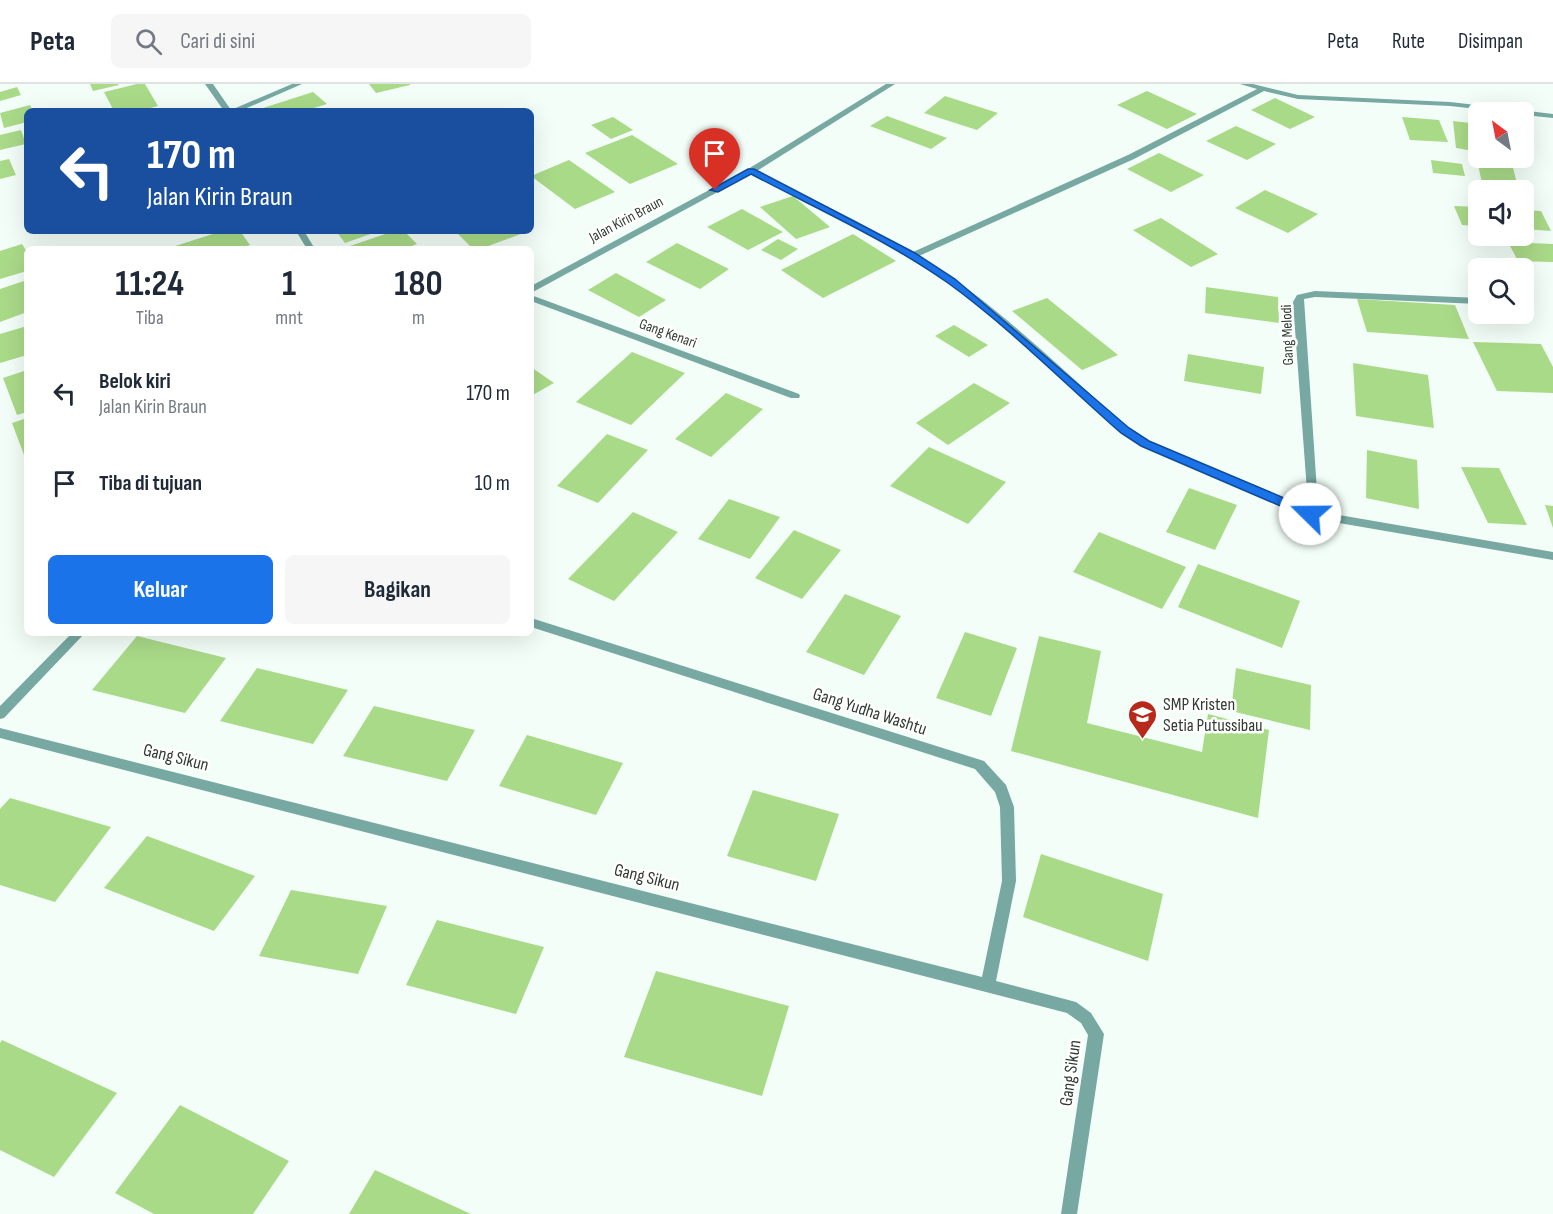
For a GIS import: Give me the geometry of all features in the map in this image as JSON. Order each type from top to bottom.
[{"type":"street","points":[[209,84],[226,108]]},
{"type":"street","points":[[241,108],[298,84]]},
{"type":"street","name":"Jalan Kirin Braun","points":[[534,288],[751,171],[891,84]]},
{"type":"street","points":[[1244,84],[1261,90],[1298,97],[1468,106]]},
{"type":"street","points":[[912,256],[1131,157],[1261,90]]},
{"type":"street","points":[[1534,114],[1553,116]]},
{"type":"street","points":[[751,171],[912,256],[952,282],[1016,334],[1125,430],[1182,461],[1305,512],[1553,556]]},
{"type":"street","name":"Gang Melodi","points":[[1305,512],[1312,491],[1298,302],[1300,297],[1315,294],[1468,301]]},
{"type":"street","name":"Gang Kenari","points":[[534,299],[795,396]]},
{"type":"street","name":"Gang Yudha Washtu","points":[[534,623],[979,765],[1001,789],[1007,807],[1009,881],[988,983]]},
{"type":"street","points":[[0,714],[77,636]]},
{"type":"street","name":"Gang Sikun","points":[[0,733],[988,983],[1071,1007],[1086,1018],[1095,1035],[1069,1214]]},
{"type":"building","points":[[90,84],[118,84],[119,85],[93,91]]},
{"type":"building","points":[[145,84],[158,106],[112,108],[104,92]]},
{"type":"building","points":[[369,84],[410,84],[410,85],[376,93]]},
{"type":"building","points":[[17,87],[21,95],[0,101],[0,92]]},
{"type":"building","points":[[1147,91],[1197,114],[1167,129],[1117,105]]},
{"type":"building","points":[[313,92],[327,104],[314,108],[263,108]]},
{"type":"building","points":[[945,96],[998,113],[977,130],[924,113]]},
{"type":"building","points":[[1275,98],[1315,117],[1290,129],[1251,110]]},
{"type":"building","points":[[30,105],[32,108],[24,108],[24,123],[4,128],[0,113]]},
{"type":"building","points":[[887,116],[947,138],[931,149],[870,126]]},
{"type":"building","points":[[613,117],[633,130],[611,139],[591,125]]},
{"type":"building","points":[[1402,117],[1439,120],[1448,142],[1410,140]]},
{"type":"building","points":[[1453,121],[1468,123],[1468,150],[1456,148]]},
{"type":"building","points":[[1236,126],[1276,144],[1247,160],[1206,141]]},
{"type":"building","points":[[21,130],[24,144],[0,150],[0,135]]},
{"type":"building","points":[[632,135],[678,164],[630,184],[585,153]]},
{"type":"building","points":[[1159,153],[1204,175],[1171,192],[1127,169]]},
{"type":"building","points":[[9,159],[16,175],[0,179],[0,161]]},
{"type":"building","points":[[569,160],[615,192],[575,209],[534,178],[534,175]]},
{"type":"building","points":[[1431,160],[1462,164],[1465,176],[1433,173]]},
{"type":"building","points":[[1479,168],[1513,168],[1516,180],[1481,180]]},
{"type":"building","points":[[1265,190],[1318,214],[1288,233],[1235,208]]},
{"type":"building","points":[[793,196],[830,227],[796,239],[760,207]]},
{"type":"building","points":[[1454,206],[1468,207],[1468,225],[1462,225]]},
{"type":"building","points":[[742,209],[783,232],[748,250],[707,227]]},
{"type":"building","points":[[1534,211],[1541,211],[1551,231],[1534,230]]},
{"type":"building","points":[[1161,218],[1218,254],[1191,267],[1133,230]]},
{"type":"building","points":[[213,234],[242,234],[250,245],[247,246],[175,246]]},
{"type":"building","points":[[338,234],[370,234],[345,243]]},
{"type":"building","points":[[385,234],[407,234],[417,244],[412,246],[350,246]]},
{"type":"building","points":[[458,234],[521,234],[488,246],[470,246]]},
{"type":"building","points":[[853,234],[896,261],[823,298],[781,270]]},
{"type":"building","points":[[778,239],[798,249],[781,260],[761,250]]},
{"type":"building","points":[[677,243],[729,269],[700,289],[646,262]]},
{"type":"building","points":[[22,244],[24,272],[0,279],[0,251]]},
{"type":"building","points":[[1553,244],[1553,262],[1534,261],[1534,258],[1516,258],[1510,246]]},
{"type":"building","points":[[616,273],[666,300],[639,317],[588,290]]},
{"type":"building","points":[[24,281],[24,313],[0,322],[0,289]]},
{"type":"building","points":[[1206,287],[1278,297],[1279,323],[1205,313]]},
{"type":"building","points":[[1047,298],[1118,355],[1082,370],[1012,311]]},
{"type":"building","points":[[1357,299],[1455,305],[1469,339],[1367,332]]},
{"type":"building","points":[[954,325],[988,345],[969,357],[935,336]]},
{"type":"building","points":[[24,327],[24,356],[0,363],[0,334]]},
{"type":"building","points":[[1473,342],[1541,344],[1553,367],[1553,393],[1497,391]]},
{"type":"building","points":[[632,352],[685,373],[631,425],[576,402]]},
{"type":"building","points":[[1188,354],[1264,367],[1261,394],[1184,381]]},
{"type":"building","points":[[1353,363],[1428,375],[1434,428],[1356,416]]},
{"type":"building","points":[[534,369],[554,383],[534,394]]},
{"type":"building","points":[[24,371],[24,413],[17,415],[3,378]]},
{"type":"building","points":[[974,383],[1010,403],[948,445],[916,423]]},
{"type":"building","points":[[726,393],[763,409],[711,457],[675,439]]},
{"type":"building","points":[[24,419],[24,455],[12,423]]},
{"type":"building","points":[[607,434],[648,450],[598,503],[557,486]]},
{"type":"building","points":[[929,447],[1006,482],[968,524],[890,486]]},
{"type":"building","points":[[1367,450],[1417,460],[1419,509],[1366,498]]},
{"type":"building","points":[[1461,467],[1499,468],[1527,525],[1488,523]]},
{"type":"building","points":[[1189,488],[1237,505],[1215,550],[1166,532]]},
{"type":"building","points":[[729,499],[780,517],[750,559],[698,539]]},
{"type":"building","points":[[1545,505],[1553,506],[1553,528]]},
{"type":"building","points":[[633,512],[678,532],[614,601],[568,579]]},
{"type":"building","points":[[794,530],[841,550],[802,599],[755,578]]},
{"type":"building","points":[[1099,532],[1186,567],[1162,609],[1073,572]]},
{"type":"building","points":[[1198,564],[1300,601],[1282,648],[1178,607]]},
{"type":"building","points":[[845,594],[901,616],[864,675],[806,652]]},
{"type":"building","points":[[965,632],[1017,648],[991,716],[936,698]]},
{"type":"building","points":[[137,636],[226,658],[185,713],[92,690]]},
{"type":"building","points":[[1039,636],[1101,651],[1087,723],[1202,752],[1208,714],[1269,730],[1258,818],[1011,751]]},
{"type":"building","points":[[257,668],[348,690],[313,744],[220,721]]},
{"type":"building","points":[[1236,668],[1311,685],[1310,730],[1231,711]]},
{"type":"building","points":[[374,706],[475,730],[447,781],[343,756]]},
{"type":"building","points":[[527,735],[623,763],[596,815],[499,786]]},
{"type":"building","points":[[753,790],[839,814],[816,881],[727,856]]},
{"type":"building","points":[[10,798],[111,827],[55,902],[0,885],[0,809]]},
{"type":"building","points":[[147,836],[255,876],[214,931],[104,888]]},
{"type":"building","points":[[1041,854],[1163,894],[1148,961],[1023,917]]},
{"type":"building","points":[[291,890],[387,906],[358,974],[259,956]]},
{"type":"building","points":[[437,920],[544,947],[516,1014],[406,985]]},
{"type":"building","points":[[656,971],[789,1006],[762,1096],[624,1057]]},
{"type":"building","points":[[2,1040],[117,1093],[54,1177],[0,1150],[0,1043]]},
{"type":"building","points":[[180,1105],[289,1161],[253,1214],[154,1214],[115,1193]]},
{"type":"building","points":[[375,1170],[471,1214],[349,1214]]},
{"type":"place","name":"SMP Kristen Setia Putussibau","points":[[1142,740]]},
{"type":"route","points":[[715,190],[751,171],[912,256],[952,282],[1016,334],[1125,430],[1145,443],[1182,461],[1310,514]]}]
